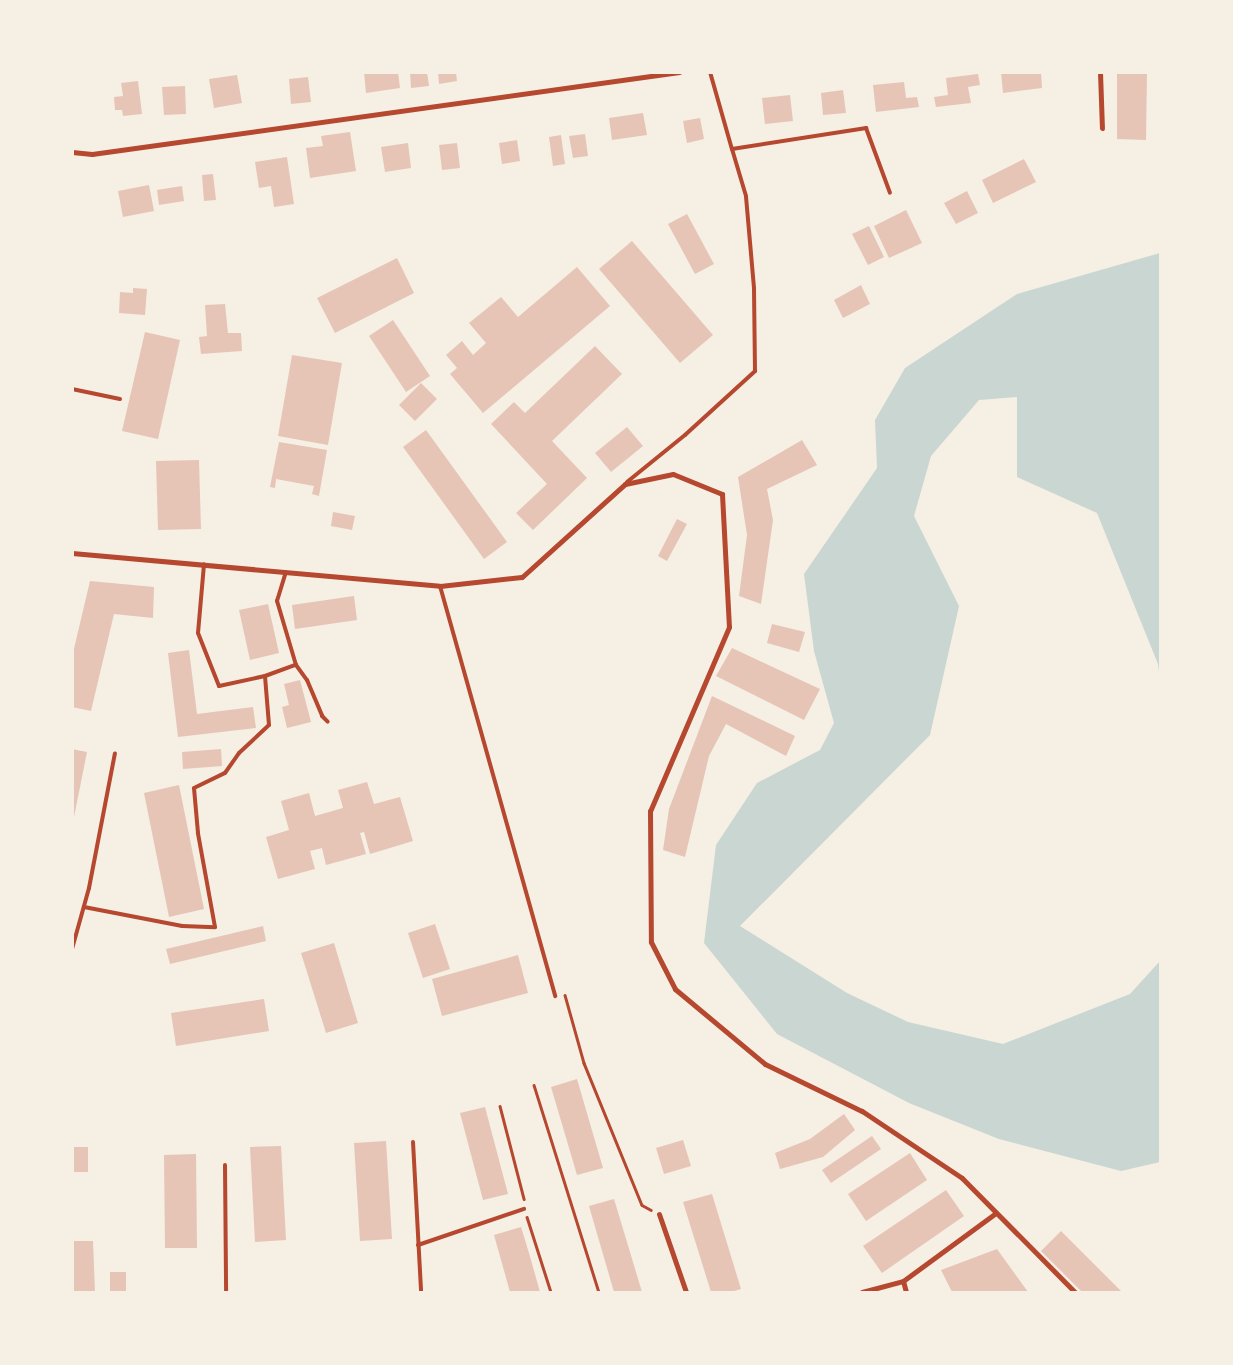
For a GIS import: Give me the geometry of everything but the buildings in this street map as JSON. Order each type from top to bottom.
[{"type":"street","points":[[72,152],[92,154],[679,72]]},
{"type":"street","points":[[1100,72],[1102,128]]},
{"type":"street","points":[[72,553],[440,586],[522,577],[625,484],[673,474],[722,494],[728,627],[650,812],[651,942],[675,989],[765,1064],[862,1111],[962,1178],[1075,1292]]},
{"type":"street","points":[[862,1292],[903,1281],[996,1213]]},
{"type":"street","points":[[659,1214],[686,1292]]},
{"type":"street","points":[[903,1281],[906,1292]]},
{"type":"lane","points":[[625,484],[685,435],[755,371],[754,288],[746,196],[710,72]]},
{"type":"lane","points":[[732,149],[866,128],[890,193]]},
{"type":"lane","points":[[72,389],[120,399]]},
{"type":"lane","points":[[204,564],[198,634],[219,686],[265,676],[296,664]]},
{"type":"lane","points":[[286,571],[277,601],[296,664],[328,722]]},
{"type":"lane","points":[[440,586],[555,996]]},
{"type":"lane","points":[[84,908],[182,926],[215,927],[198,833],[194,788],[225,773],[239,753],[269,725],[265,676]]},
{"type":"lane","points":[[72,949],[84,908],[115,753]]},
{"type":"lane","points":[[413,1142],[421,1292]]},
{"type":"lane","points":[[225,1165],[226,1292]]},
{"type":"lane","points":[[418,1245],[524,1209]]},
{"type":"path","points":[[562,986],[584,1063],[642,1205],[659,1214]]},
{"type":"path","points":[[534,1085],[599,1292]]},
{"type":"shaded area","points":[[1160,253],[1160,680],[1158,664],[1097,513],[1017,477],[1017,397],[979,400],[931,456],[914,516],[959,606],[930,735],[740,926],[847,993],[908,1022],[1003,1044],[1130,994],[1160,961],[1160,1162],[1121,1171],[999,1139],[909,1103],[777,1034],[704,943],[716,845],[757,783],[820,750],[834,723],[814,651],[804,574],[877,468],[875,420],[905,368],[1017,294]]}]
